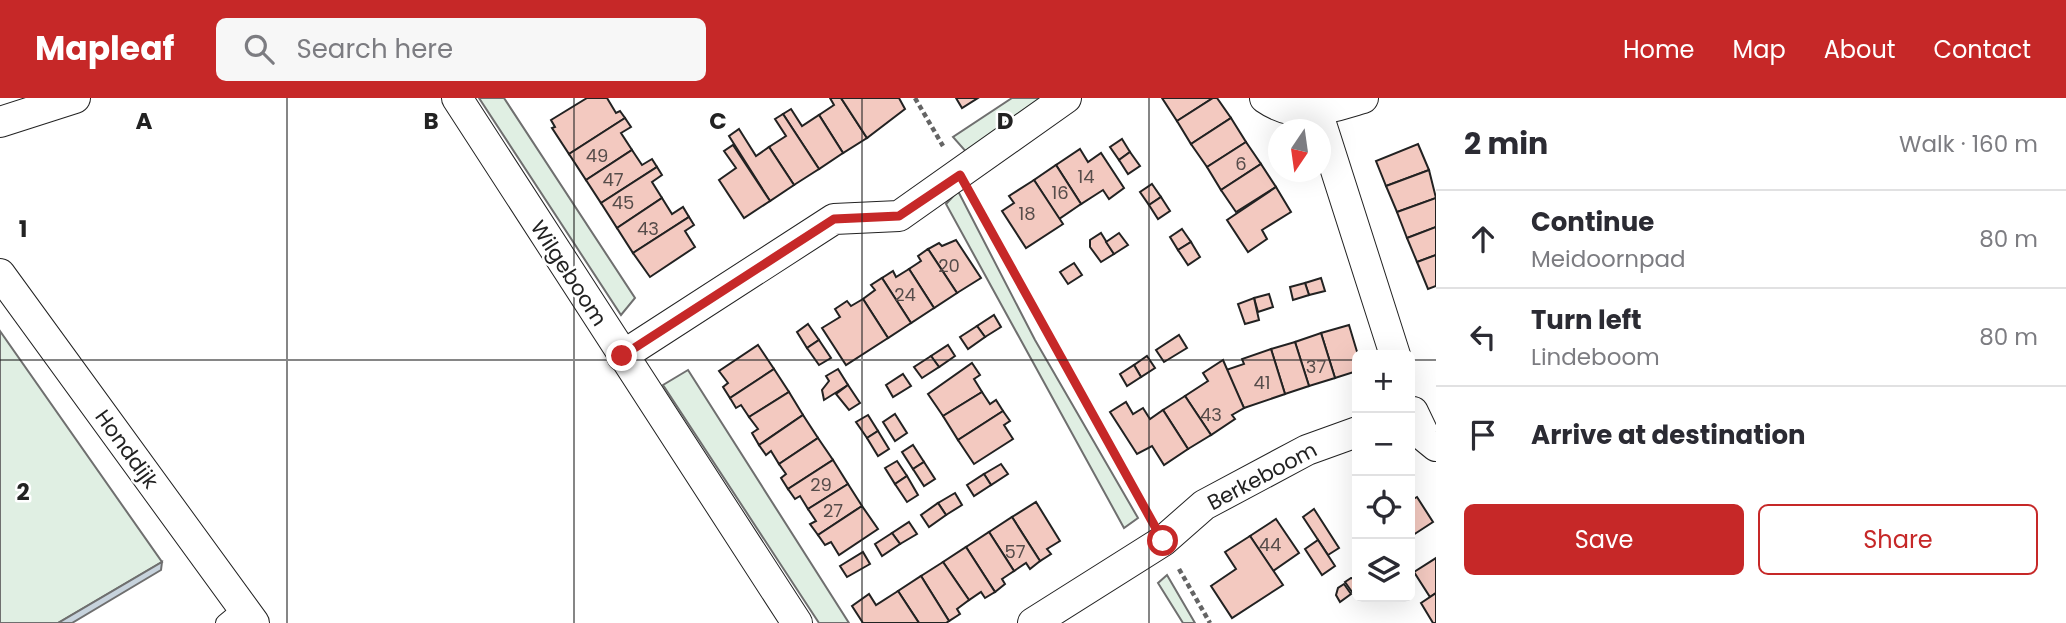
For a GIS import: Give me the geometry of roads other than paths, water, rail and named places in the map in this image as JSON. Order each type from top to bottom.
[{"type":"street","points":[[0,122],[75,98]]},
{"type":"street","name":"Wilgeboom","points":[[457,98],[797,623]]},
{"type":"street","points":[[622,356],[834,219],[899,216],[1066,98]]},
{"type":"street","points":[[1265,98],[1280,108],[1299,113],[1317,111],[1363,98]]},
{"type":"street","points":[[1317,111],[1393,350]]},
{"type":"street","name":"Honddijk","points":[[0,274],[240,618]]},
{"type":"street","points":[[1413,413],[1425,437],[1436,446]]},
{"type":"street","name":"Berkeboom","points":[[1033,623],[1163,541],[1204,505],[1307,450],[1352,434]]}]
